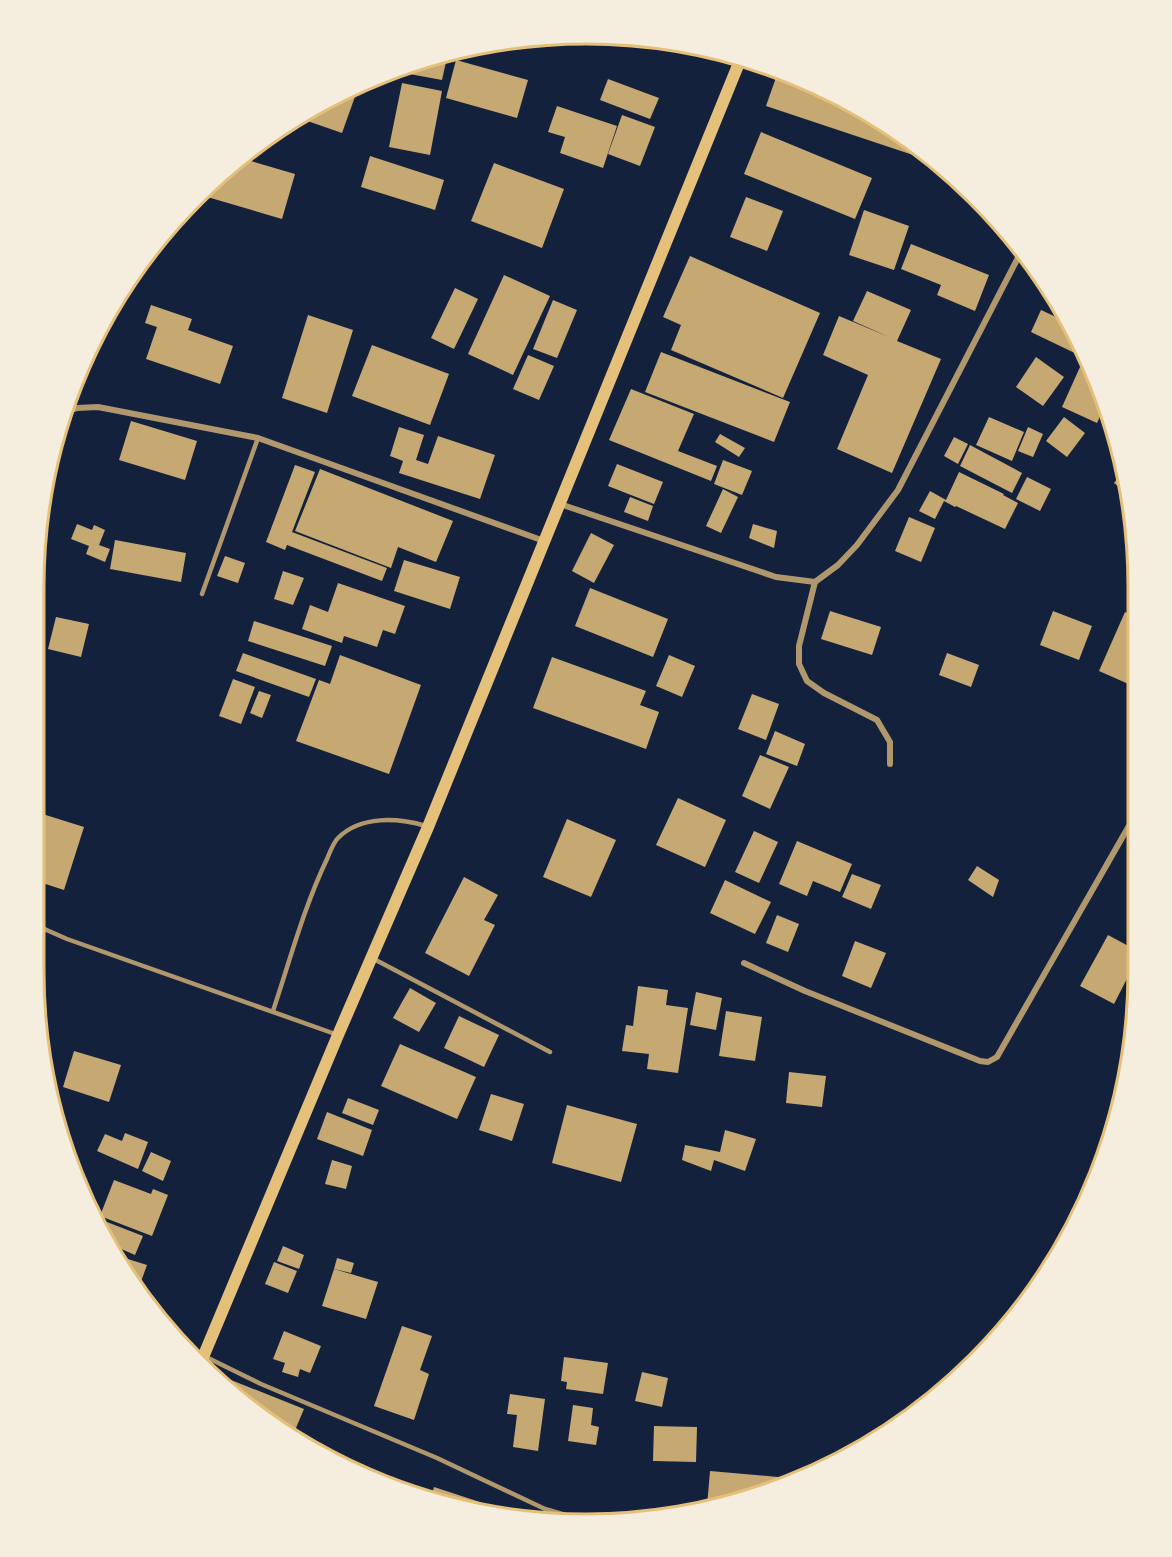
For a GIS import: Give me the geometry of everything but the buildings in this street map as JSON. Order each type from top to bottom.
[{"type":"main road","points":[[203,1356],[428,827],[738,66]]},
{"type":"street","points":[[890,764],[890,742],[877,720],[815,687],[807,681],[799,664],[799,646],[815,582],[838,565],[898,490],[1018,258]]},
{"type":"street","points":[[73,409],[98,407],[258,438],[544,541]]},
{"type":"street","points":[[559,504],[776,577],[815,582]]},
{"type":"street","points":[[744,963],[805,991],[980,1062],[988,1062],[997,1057],[1128,828]]},
{"type":"lane","points":[[202,594],[258,438]]},
{"type":"lane","points":[[273,1011],[317,880],[337,839],[350,830],[377,821],[407,821],[428,827]]},
{"type":"lane","points":[[44,929],[338,1035]]},
{"type":"lane","points":[[371,958],[550,1052]]},
{"type":"lane","points":[[210,1362],[437,1458],[556,1512]]}]
